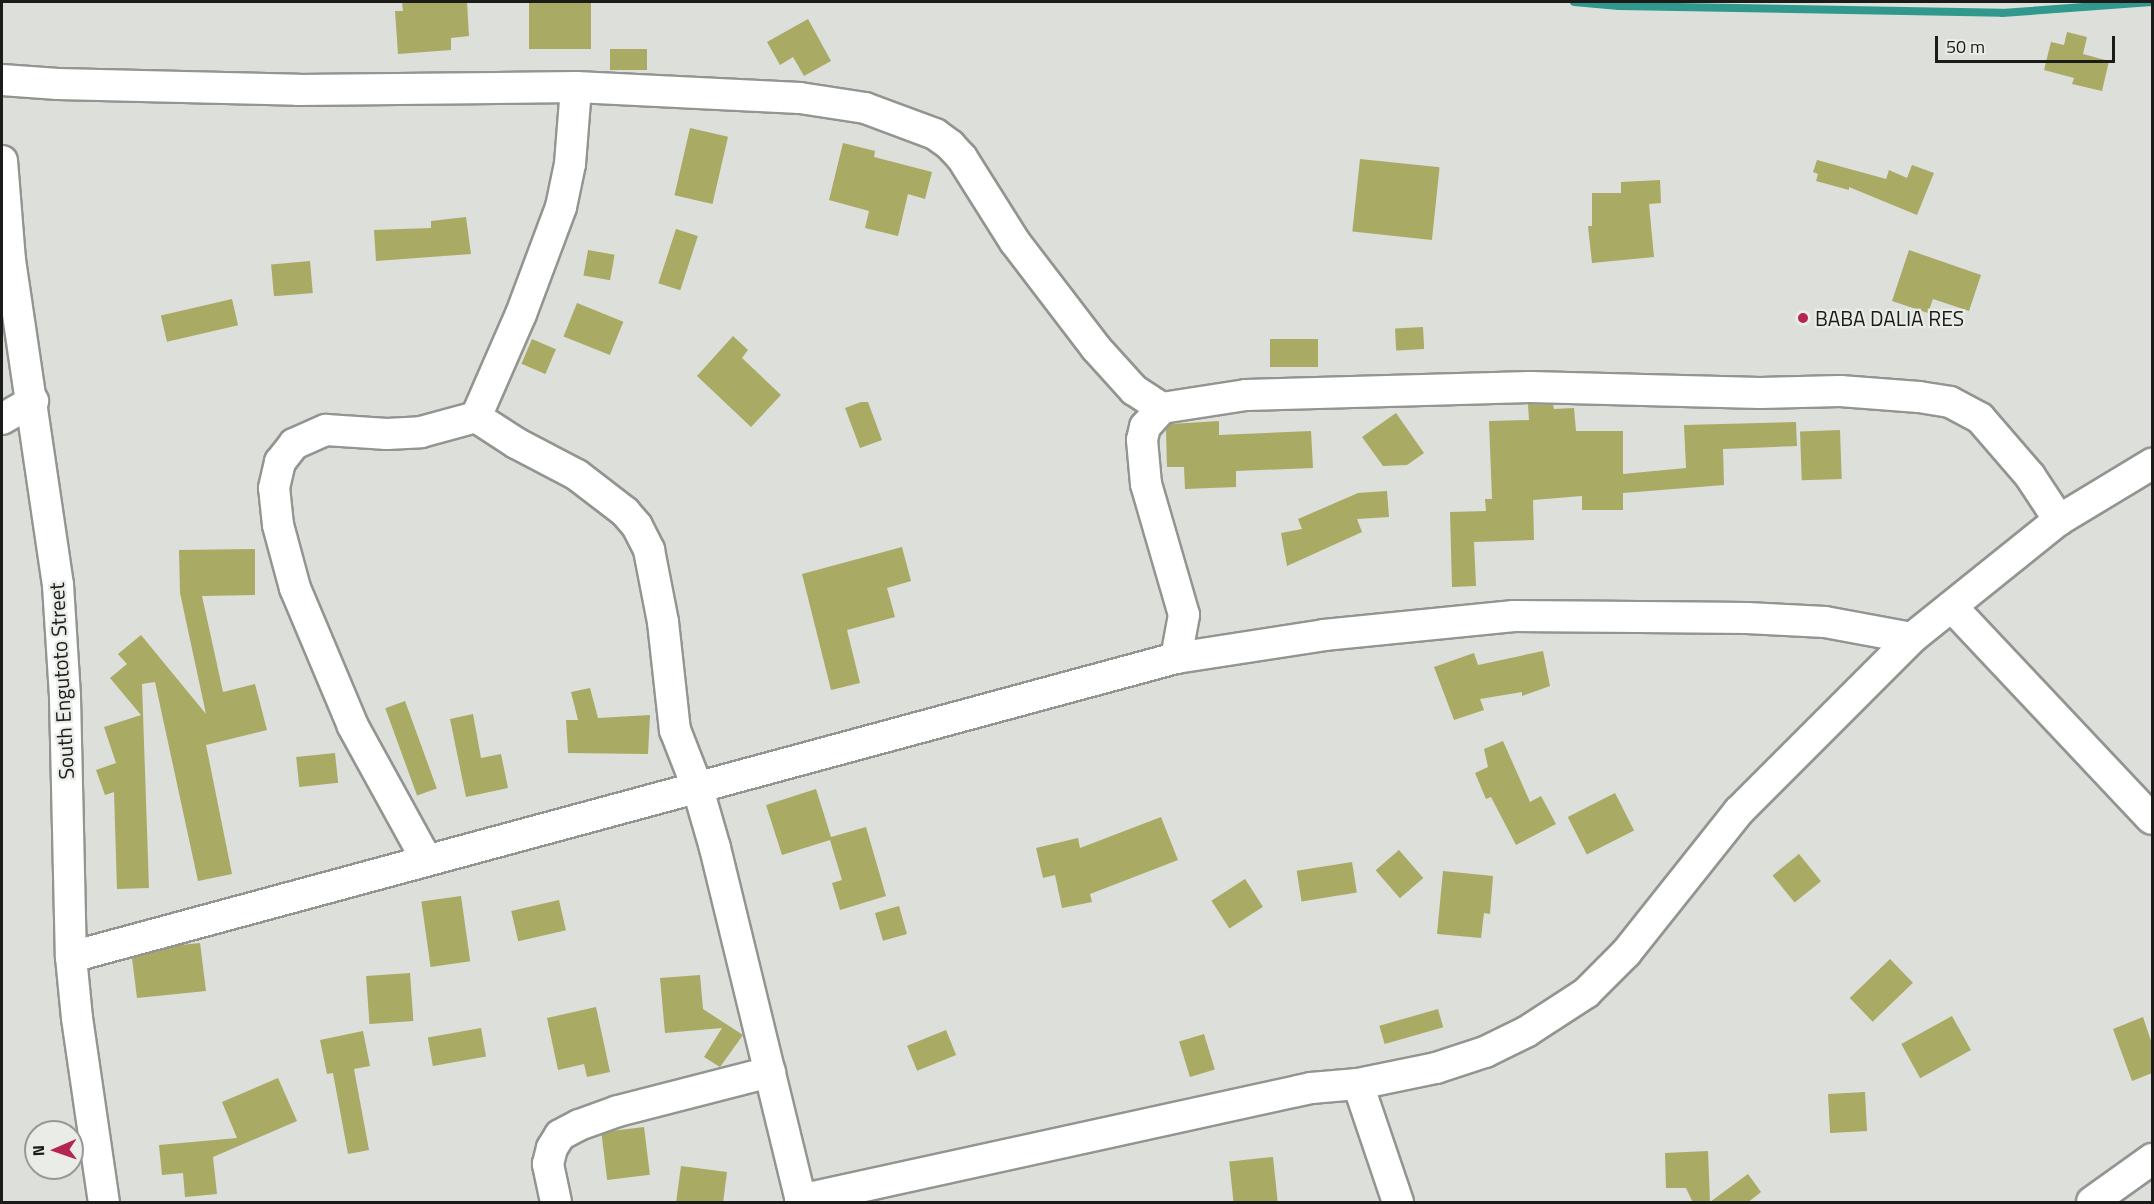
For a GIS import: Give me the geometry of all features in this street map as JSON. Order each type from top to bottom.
[{"type":"street","points":[[2,80],[58,84],[298,90],[576,87],[800,98],[865,108],[935,134],[962,158],[1015,242],[1096,348],[1134,390],[1162,408]]},
{"type":"street","points":[[476,417],[521,314],[561,207],[570,164],[576,87]]},
{"type":"street","name":"South Engutoto Street","points":[[2,161],[10,260],[33,401],[58,585],[65,697],[71,957],[77,1018],[104,1203]]},
{"type":"street","points":[[1176,658],[1184,615],[1146,484],[1142,440],[1145,427],[1162,408],[1246,395],[1518,387],[1760,393],[1840,391],[1919,397],[1950,402],[1980,418],[2030,476],[2059,520]]},
{"type":"street","points":[[2,419],[33,401]]},
{"type":"street","points":[[426,859],[353,726],[295,588],[278,525],[274,488],[280,462],[294,444],[326,430],[387,434],[421,432],[476,417],[516,443],[577,475],[625,513],[636,526],[651,559],[663,622],[676,736],[698,789],[801,1201],[1311,1088],[1358,1084],[1436,1068],[1485,1052],[1526,1032],[1586,993],[1626,953],[1739,811],[1912,638],[2059,520],[2152,464]]},
{"type":"street","points":[[1952,607],[2152,819]]},
{"type":"street","points":[[71,957],[426,859],[698,789],[1065,686],[1176,658],[1324,635],[1514,616],[1746,618],[1825,622],[1912,638]]},
{"type":"street","points":[[556,1203],[549,1164],[552,1148],[560,1136],[579,1125],[618,1112],[770,1072]]},
{"type":"street","points":[[1358,1084],[1398,1203]]},
{"type":"street","points":[[2092,1203],[2152,1159]]},
{"type":"building","points":[[402,2],[467,2],[469,36],[451,38],[451,50],[398,54],[395,11],[403,11]]},
{"type":"building","points":[[529,2],[591,2],[591,49],[529,49]]},
{"type":"building","points":[[808,19],[831,61],[804,76],[793,57],[780,65],[767,42]]},
{"type":"building","points":[[2067,32],[2087,37],[2083,54],[2109,61],[2102,91],[2072,84],[2074,78],[2044,70],[2051,42],[2064,45]]},
{"type":"building","points":[[610,49],[647,49],[647,70],[610,70]]},
{"type":"building","points":[[690,128],[728,137],[712,204],[674,195]]},
{"type":"building","points":[[843,143],[875,151],[874,157],[932,172],[925,199],[908,194],[898,236],[865,228],[869,211],[829,200]]},
{"type":"building","points":[[1360,159],[1440,167],[1432,240],[1352,232]]},
{"type":"building","points":[[1817,160],[1886,179],[1889,170],[1907,178],[1912,165],[1934,173],[1917,215],[1849,187],[1849,190],[1816,181],[1818,174],[1813,172]]},
{"type":"building","points":[[1660,180],[1661,203],[1649,204],[1654,257],[1592,263],[1588,226],[1592,226],[1592,193],[1621,193],[1621,182]]},
{"type":"building","points":[[466,217],[471,254],[376,261],[374,230],[431,228],[431,221]]},
{"type":"building","points":[[676,229],[698,236],[680,290],[658,283]]},
{"type":"building","points":[[588,250],[615,255],[610,280],[583,276]]},
{"type":"building","points":[[1909,250],[1981,275],[1969,311],[1933,299],[1928,313],[1892,301]]},
{"type":"building","points":[[310,261],[313,293],[274,296],[271,264]]},
{"type":"building","points":[[232,299],[238,325],[167,342],[161,315]]},
{"type":"building","points":[[577,303],[623,322],[610,355],[564,336]]},
{"type":"building","points":[[1423,327],[1424,349],[1396,350],[1395,328]]},
{"type":"building","points":[[733,336],[748,350],[742,358],[781,395],[751,427],[697,376]]},
{"type":"building","points":[[532,339],[556,349],[545,374],[521,364]]},
{"type":"building","points":[[1270,339],[1318,339],[1318,367],[1270,367]]},
{"type":"building","points":[[868,402],[882,440],[860,448],[845,408]]},
{"type":"building","points":[[1528,404],[1553,405],[1554,409],[1574,408],[1576,431],[1623,431],[1623,474],[1686,468],[1684,425],[1796,422],[1797,446],[1723,449],[1724,485],[1623,493],[1623,510],[1582,510],[1582,496],[1533,500],[1534,540],[1474,542],[1476,586],[1452,587],[1450,512],[1486,511],[1485,499],[1492,499],[1489,421],[1529,420]]},
{"type":"building","points":[[1396,413],[1424,453],[1407,465],[1383,466],[1362,437]]},
{"type":"building","points":[[1219,421],[1219,435],[1311,431],[1313,468],[1236,471],[1236,487],[1185,489],[1184,467],[1167,467],[1166,430],[1171,424]]},
{"type":"building","points":[[1840,430],[1842,479],[1802,480],[1800,431]]},
{"type":"building","points":[[1387,491],[1389,517],[1357,519],[1362,532],[1287,566],[1281,533],[1302,529],[1298,519],[1358,493]]},
{"type":"building","points":[[902,547],[911,581],[887,588],[895,617],[847,630],[860,683],[831,690],[802,574]]},
{"type":"building","points":[[255,549],[255,595],[202,596],[223,692],[255,684],[267,730],[206,745],[232,874],[198,881],[155,682],[142,684],[149,888],[117,889],[114,792],[105,795],[96,770],[116,763],[104,727],[141,715],[110,678],[127,664],[118,654],[141,635],[206,714],[180,593],[179,550]]},
{"type":"building","points":[[1543,651],[1550,686],[1522,696],[1522,692],[1480,699],[1484,710],[1454,720],[1434,667],[1474,653],[1478,665]]},
{"type":"building","points":[[590,688],[598,718],[650,715],[648,754],[568,753],[566,720],[578,720],[571,692]]},
{"type":"building","points":[[405,701],[437,788],[417,796],[385,708]]},
{"type":"building","points":[[473,714],[481,758],[501,754],[508,788],[466,797],[450,719]]},
{"type":"building","points":[[1503,741],[1530,802],[1541,796],[1556,824],[1516,845],[1491,797],[1486,799],[1475,773],[1488,767],[1484,749]]},
{"type":"building","points":[[335,753],[338,783],[299,787],[296,757]]},
{"type":"building","points":[[816,789],[831,837],[866,827],[886,896],[840,910],[832,883],[842,880],[830,840],[782,855],[766,805]]},
{"type":"building","points":[[1615,793],[1634,830],[1587,854],[1568,817]]},
{"type":"building","points":[[1161,817],[1178,860],[1090,894],[1092,902],[1062,908],[1055,875],[1043,878],[1036,848],[1078,838],[1080,848]]},
{"type":"building","points":[[1399,850],[1423,878],[1400,898],[1376,870]]},
{"type":"building","points":[[1799,854],[1821,881],[1795,903],[1773,875]]},
{"type":"building","points":[[1352,862],[1357,893],[1302,901],[1297,871]]},
{"type":"building","points":[[1443,871],[1493,876],[1490,914],[1484,913],[1481,938],[1437,934]]},
{"type":"building","points":[[1245,879],[1263,907],[1229,928],[1211,901]]},
{"type":"building","points":[[461,896],[470,961],[431,967],[421,902]]},
{"type":"building","points":[[559,900],[566,930],[518,941],[511,911]]},
{"type":"building","points":[[899,906],[907,934],[883,941],[875,913]]},
{"type":"building","points":[[200,943],[206,991],[137,998],[132,958],[180,945]]},
{"type":"building","points":[[1890,959],[1913,983],[1873,1022],[1850,998]]},
{"type":"building","points":[[410,973],[413,1021],[369,1024],[366,976]]},
{"type":"building","points":[[700,975],[703,1009],[743,1035],[720,1067],[704,1057],[722,1028],[665,1033],[660,978]]},
{"type":"building","points":[[596,1007],[610,1072],[587,1077],[584,1064],[558,1070],[547,1018]]},
{"type":"building","points":[[1438,1009],[1443,1027],[1385,1044],[1379,1026]]},
{"type":"building","points":[[1952,1016],[1971,1050],[1920,1078],[1901,1044]]},
{"type":"building","points":[[2143,1017],[2152,1044],[2152,1073],[2132,1081],[2113,1029]]},
{"type":"building","points":[[481,1028],[486,1057],[433,1066],[428,1037]]},
{"type":"building","points":[[946,1030],[956,1055],[917,1071],[907,1046]]},
{"type":"building","points":[[363,1031],[370,1066],[354,1069],[369,1150],[348,1154],[333,1073],[327,1074],[320,1040]]},
{"type":"building","points":[[1204,1034],[1215,1069],[1190,1077],[1179,1042]]},
{"type":"building","points":[[278,1078],[297,1121],[213,1157],[217,1194],[185,1197],[183,1173],[162,1175],[159,1145],[237,1138],[222,1102]]},
{"type":"building","points":[[1865,1092],[1867,1131],[1830,1133],[1828,1094]]},
{"type":"building","points":[[644,1127],[650,1175],[607,1180],[601,1132]]},
{"type":"building","points":[[1708,1151],[1710,1202],[1748,1174],[1761,1192],[1747,1203],[1693,1203],[1686,1188],[1666,1188],[1665,1153]]},
{"type":"building","points":[[1273,1157],[1278,1202],[1233,1202],[1229,1162]]},
{"type":"building","points":[[681,1166],[727,1172],[723,1203],[676,1203]]},
{"type":"waterway","points":[[1574,2],[1619,6],[2002,13],[2152,2]]},
{"type":"place","name":"BABA DALIA RES","points":[[1803,318]]}]
